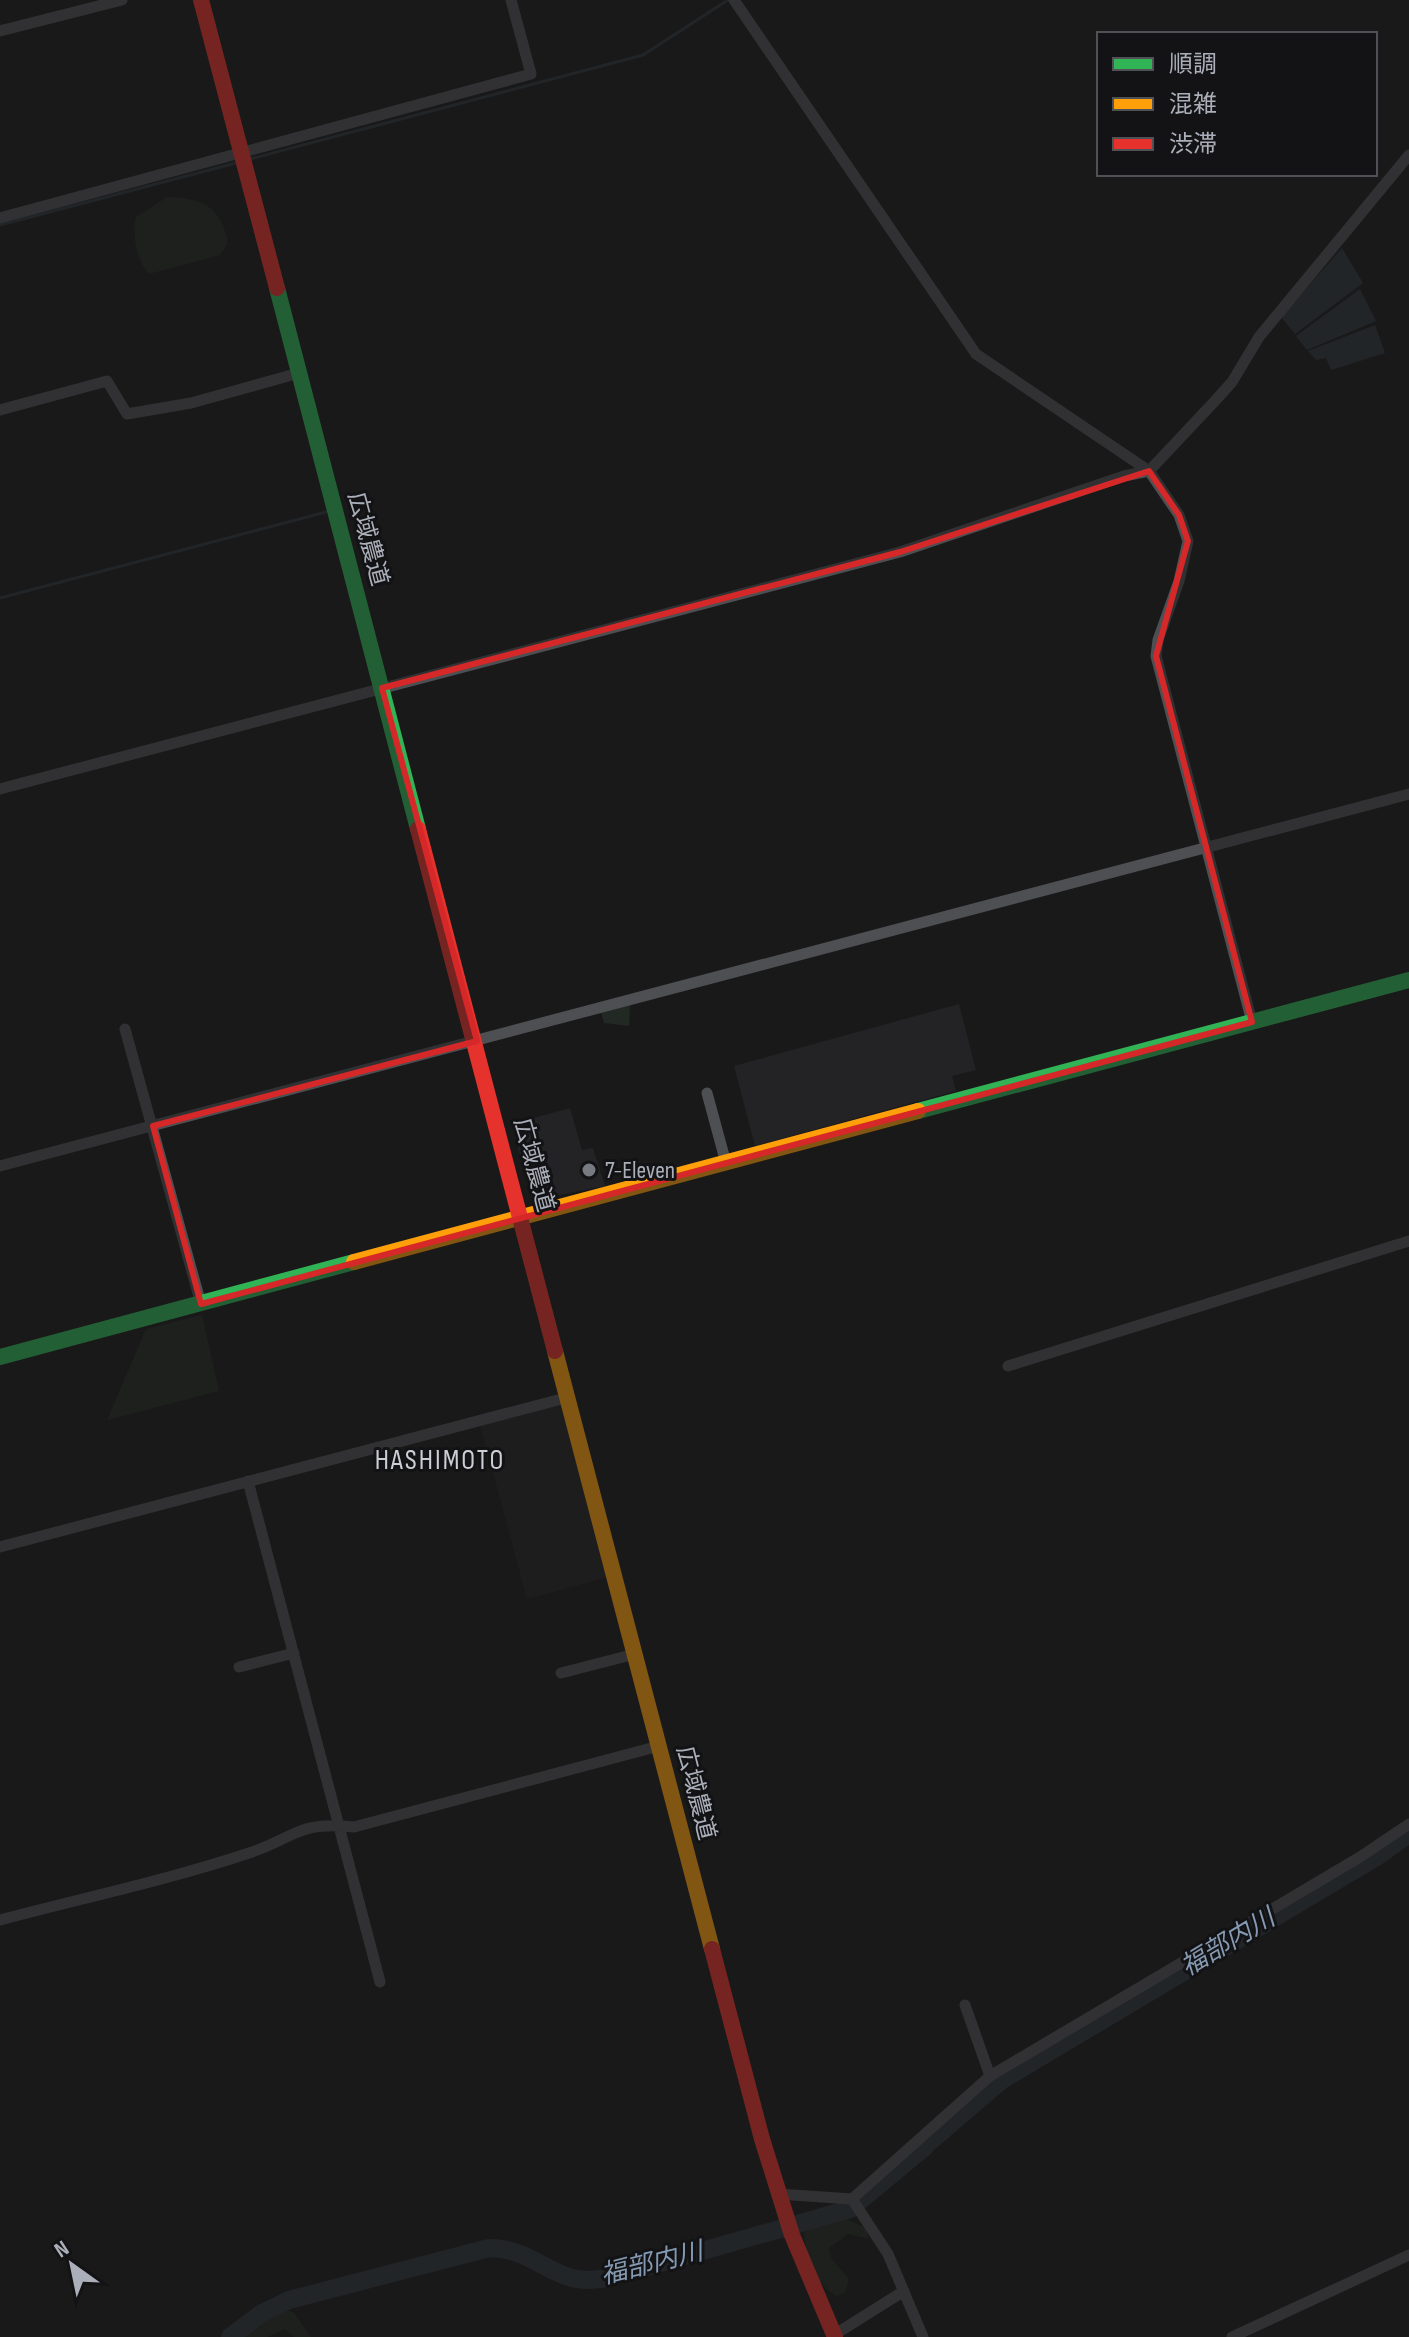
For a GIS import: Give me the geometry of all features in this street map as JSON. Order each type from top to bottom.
[{"type":"street","points":[[0,31],[122,0]]},
{"type":"street","name":"広域農道","points":[[201,0],[778,2194],[835,2336]]},
{"type":"street","points":[[0,218],[531,74],[511,0]]},
{"type":"street","points":[[735,2],[976,354],[1149,471],[1179,515],[1188,541],[1156,656],[1252,1022]]},
{"type":"street","points":[[0,789],[900,552],[1081,490],[1149,471],[1232,382],[1259,337],[1409,155]]},
{"type":"street","points":[[0,410],[107,381],[127,414],[191,403],[299,373]]},
{"type":"street","points":[[0,1166],[1409,794]]},
{"type":"street","points":[[0,1357],[1409,980]]},
{"type":"street","points":[[125,1029],[201,1304]]},
{"type":"street","points":[[707,1093],[726,1163]]},
{"type":"street","points":[[1008,1366],[1409,1241]]},
{"type":"street","points":[[0,1547],[569,1397]]},
{"type":"street","points":[[248,1481],[380,1982]]},
{"type":"street","points":[[239,1667],[294,1653]]},
{"type":"street","points":[[561,1673],[635,1654]]},
{"type":"street","points":[[0,1920],[252,1852],[299,1829],[339,1825],[354,1827],[659,1746]]},
{"type":"street","points":[[854,2203],[990,2076],[1360,1857],[1409,1824]]},
{"type":"street","points":[[965,2005],[990,2076]]},
{"type":"street","points":[[778,2194],[854,2203],[888,2254],[923,2337]]},
{"type":"street","points":[[1232,2337],[1409,2255]]},
{"type":"street","points":[[835,2336],[904,2291]]},
{"type":"highlighted area","points":[[1149,471],[1179,515],[1188,541],[1156,656],[1252,1022],[201,1304],[153,1126],[477,1041],[382,688],[900,552]]},
{"type":"shaded area","points":[[167,197],[190,199],[208,206],[220,220],[228,243],[220,255],[149,274],[136,247],[136,217]]},
{"type":"shaded area","points":[[1342,248],[1363,283],[1295,334],[1281,317]]},
{"type":"shaded area","points":[[1360,289],[1376,321],[1307,350],[1296,336]]},
{"type":"shaded area","points":[[1375,325],[1385,353],[1331,370],[1326,358],[1316,360],[1308,351]]},
{"type":"shaded area","points":[[630,1004],[629,1026],[604,1023],[601,1012]]},
{"type":"shaded area","points":[[959,1004],[976,1070],[952,1076],[956,1091],[755,1146],[734,1066]]},
{"type":"shaded area","points":[[570,1108],[582,1150],[593,1148],[605,1186],[540,1199],[529,1189],[512,1124]]},
{"type":"shaded area","points":[[202,1315],[219,1391],[107,1420],[146,1329]]},
{"type":"shaded area","points":[[561,1402],[608,1577],[527,1599],[480,1424]]},
{"type":"shaded area","points":[[843,2218],[865,2227],[869,2239],[848,2234],[829,2248],[831,2258],[849,2279],[845,2292],[837,2296],[824,2286],[813,2269],[804,2233],[815,2224]]},
{"type":"shaded area","points":[[282,2308],[294,2313],[311,2337],[294,2337],[285,2329],[267,2337],[238,2337],[255,2321]]},
{"type":"waterway","points":[[250,159],[643,55],[728,0]]},
{"type":"waterway","points":[[0,225],[236,163]]},
{"type":"waterway","points":[[0,598],[326,512]]},
{"type":"waterway","name":"福部内川","points":[[932,2140],[1002,2080],[1378,1856],[1409,1834]]},
{"type":"waterway","name":"福部内川","points":[[230,2337],[262,2313],[289,2300],[489,2248],[522,2255],[575,2279],[611,2277],[850,2209],[926,2146]]},
{"type":"traffic: fast","points":[[277,288],[418,829]]},
{"type":"traffic: fast","points":[[918,1111],[1409,980]]},
{"type":"traffic: fast","points":[[0,1357],[354,1262]]},
{"type":"traffic: slow","points":[[354,1262],[918,1111]]},
{"type":"traffic: slow","points":[[555,1351],[712,1949]]},
{"type":"traffic: jam","points":[[201,0],[277,288]]},
{"type":"traffic: jam","points":[[418,829],[555,1351]]},
{"type":"traffic: jam","points":[[712,1949],[762,2139],[792,2235],[835,2337]]},
{"type":"place","name":"7-Eleven","points":[[589,1170]]},
{"type":"district","name":"HASHIMOTO","points":[[440,1460]]}]
